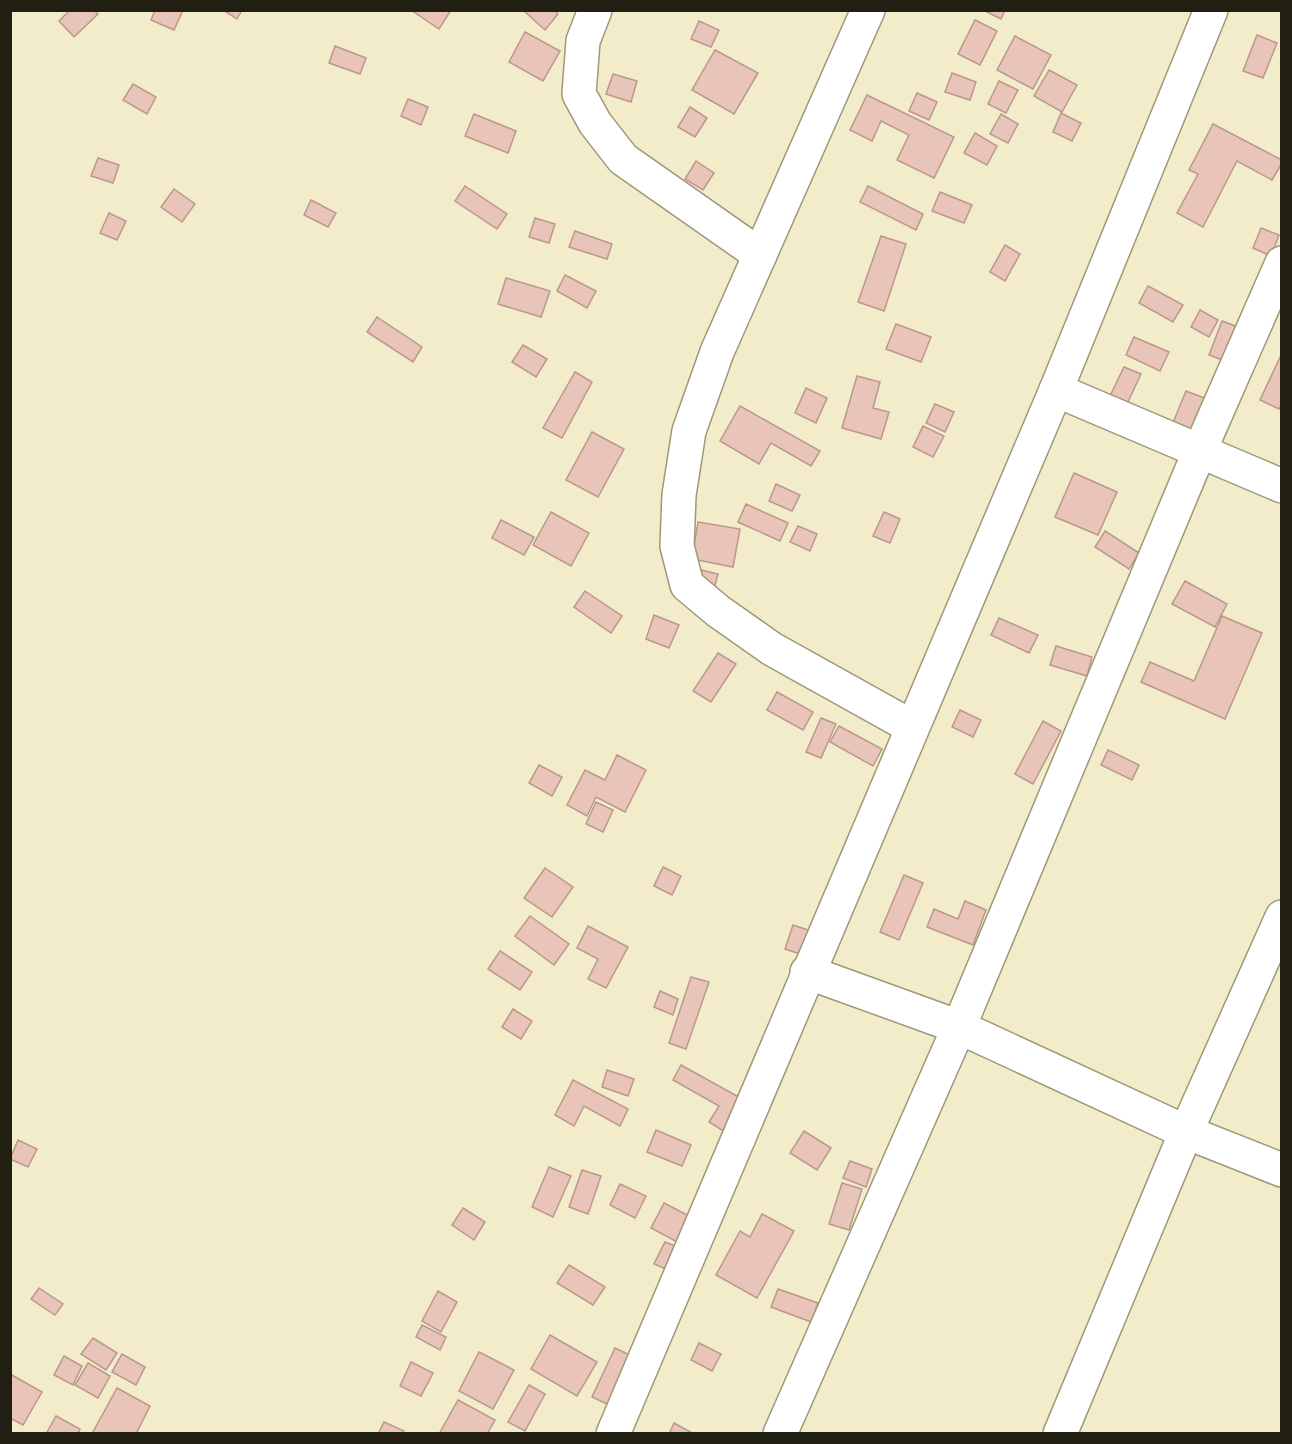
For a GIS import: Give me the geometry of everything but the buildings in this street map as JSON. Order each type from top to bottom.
[{"type":"street","points":[[595,10],[583,41],[579,94],[595,123],[624,159],[760,255]]},
{"type":"street","points":[[868,10],[717,352],[689,431],[679,495],[677,546],[687,585],[718,611],[772,649],[912,727]]},
{"type":"street","points":[[612,1434],[1056,390],[1211,10]]},
{"type":"street","points":[[780,1434],[959,1027],[1200,450],[1281,263]]},
{"type":"street","points":[[1056,390],[1281,486]]},
{"type":"street","points":[[1060,1434],[1186,1132],[1281,917]]},
{"type":"street","points":[[807,972],[959,1027],[1186,1132],[1281,1170]]}]
